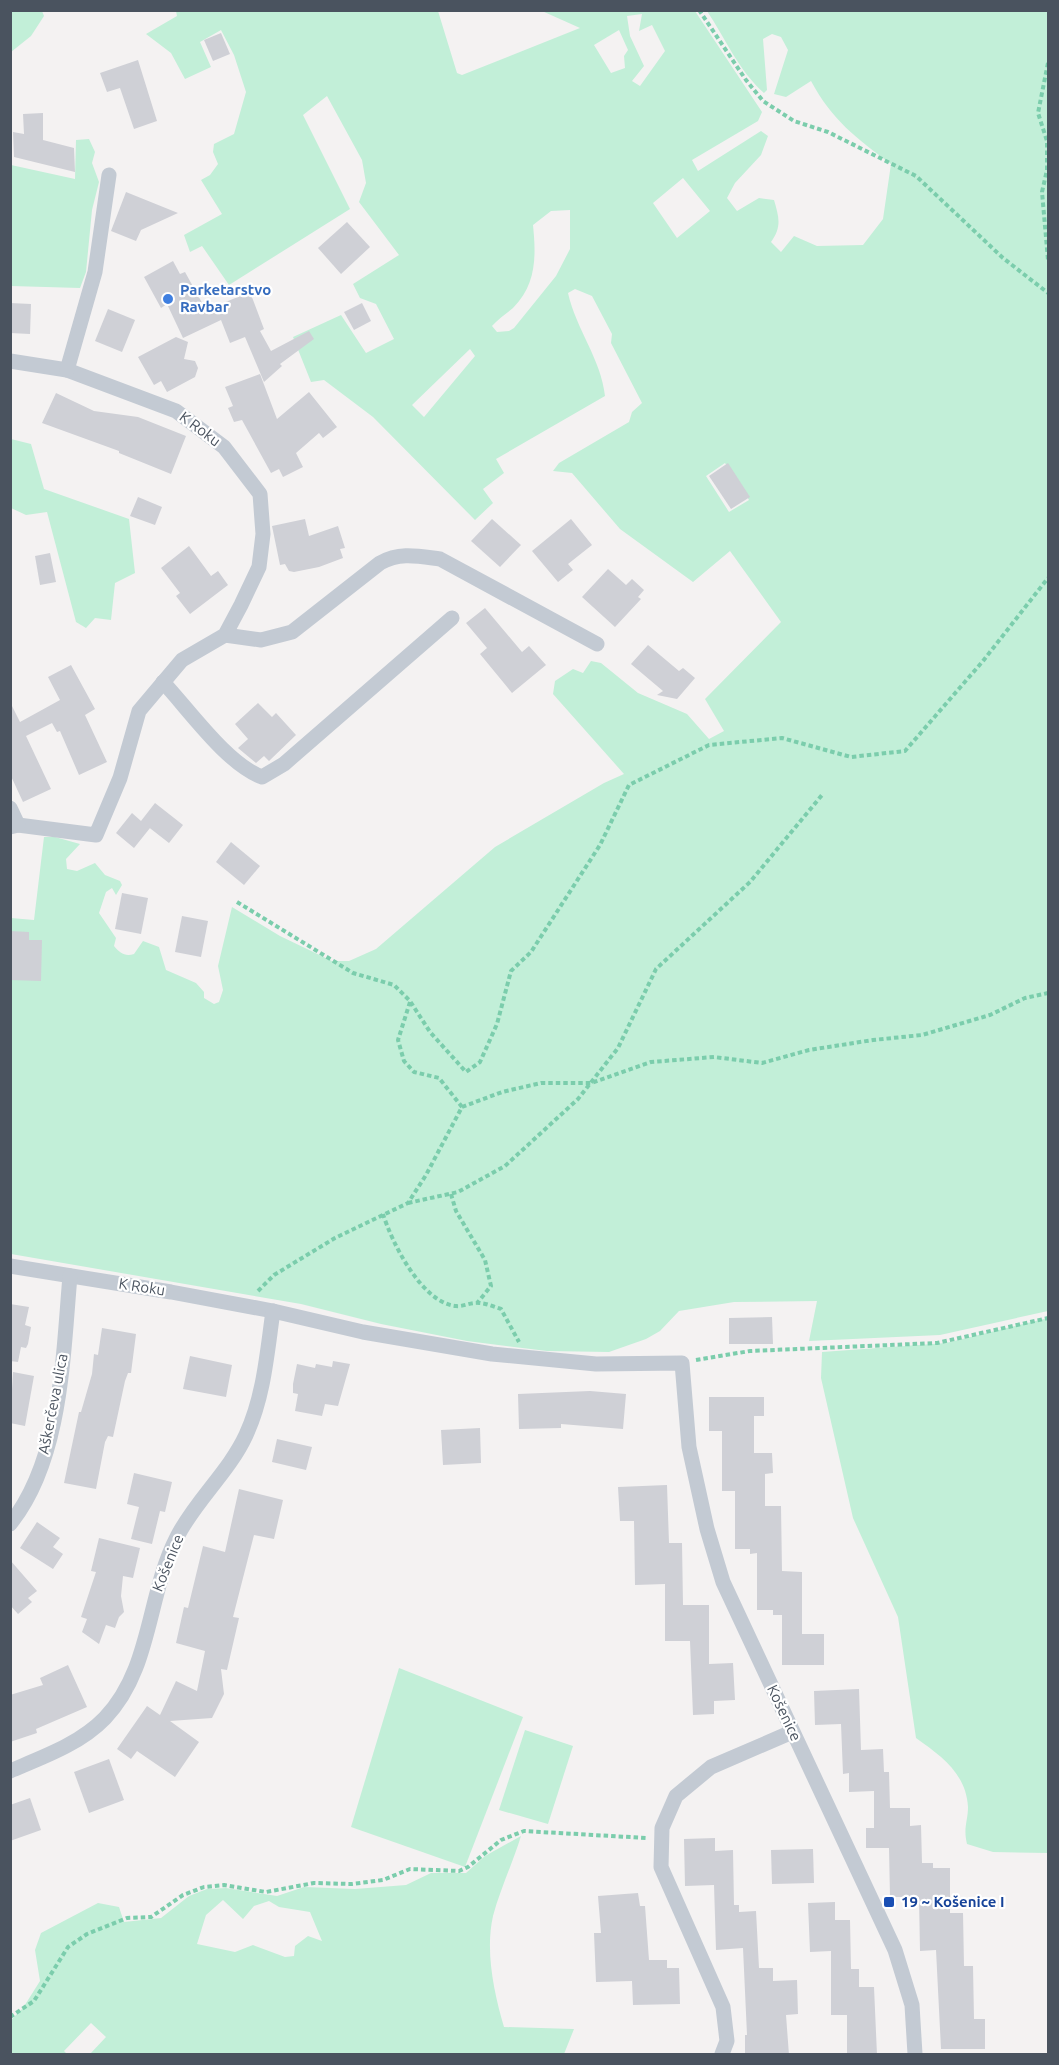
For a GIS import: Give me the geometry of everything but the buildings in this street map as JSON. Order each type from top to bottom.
[{"type":"street","points":[[67,370],[95,272],[109,175]]},
{"type":"street","name":"K Roku","points":[[10,361],[67,370],[176,411],[224,447],[260,494],[262,534],[259,567],[225,635]]},
{"type":"street","points":[[10,808],[14,826],[96,835],[120,778],[139,711],[182,660],[225,635],[261,640],[292,632],[380,563],[395,555],[440,560],[597,644]]},
{"type":"street","points":[[163,682],[230,758],[246,771],[262,777],[293,756],[452,618]]},
{"type":"street","name":"K Roku","points":[[10,1266],[273,1311],[363,1332],[492,1354],[596,1364],[682,1363]]},
{"type":"street","name":"Aškerčeva ulica","points":[[10,1524],[38,1478],[50,1434],[64,1348],[70,1276]]},
{"type":"street","name":"Košenice","points":[[10,1771],[80,1738],[105,1718],[129,1687],[142,1649],[157,1587],[177,1536],[246,1436],[262,1391],[273,1311]]},
{"type":"street","name":"Košenice","points":[[682,1363],[689,1447],[723,1582],[896,1950],[912,2005],[915,2055]]},
{"type":"street","points":[[722,2055],[727,2041],[723,2007],[661,1867],[662,1828],[676,1796],[711,1767],[792,1732]]},
{"type":"path","points":[[699,10],[746,80],[763,101],[794,121],[828,132],[916,176],[1003,258],[1048,293]]},
{"type":"path","points":[[1048,63],[1038,113],[1047,141],[1047,170],[1042,192],[1048,260]]},
{"type":"path","points":[[237,903],[354,974],[394,985],[410,1001],[430,1032],[466,1072],[480,1062],[506,997],[511,971],[531,952],[600,845],[629,785],[709,745],[782,738],[851,756],[905,751],[983,661],[1048,578]]},
{"type":"path","points":[[258,1291],[273,1275],[334,1238],[408,1203],[451,1193],[504,1166],[578,1100],[618,1048],[656,969],[750,882],[822,795]]},
{"type":"path","points":[[408,1203],[426,1175],[462,1107],[502,1092],[540,1083],[591,1083],[651,1062],[714,1057],[762,1064],[809,1050],[922,1035],[990,1015],[1025,998],[1048,993]]},
{"type":"path","points":[[410,1001],[398,1040],[404,1061],[414,1072],[439,1078],[462,1107]]},
{"type":"path","points":[[451,1193],[456,1211],[485,1260],[491,1286],[478,1302]]},
{"type":"path","points":[[383,1214],[392,1242],[425,1287],[442,1302],[457,1306],[478,1302],[501,1309],[520,1344]]},
{"type":"path","points":[[682,1363],[750,1351],[857,1349],[937,1343],[1048,1318]]},
{"type":"path","points":[[10,2017],[34,2001],[68,1947],[87,1934],[127,1918],[151,1917],[183,1895],[204,1887],[224,1886],[266,1892],[314,1883],[352,1884],[383,1880],[410,1869],[459,1871],[468,1867],[501,1840],[524,1831],[661,1839]]},
{"type":"green space","points":[[11,10],[42,11],[44,16],[31,36],[11,52]]},
{"type":"green space","points":[[176,11],[438,11],[457,73],[462,75],[580,28],[542,11],[695,11],[762,112],[758,121],[692,160],[698,171],[761,131],[768,136],[761,155],[735,183],[727,198],[737,211],[759,198],[774,200],[778,222],[777,232],[771,242],[781,252],[794,236],[817,246],[863,245],[883,219],[891,164],[836,118],[811,81],[786,97],[774,94],[788,50],[781,37],[772,34],[763,39],[767,90],[764,93],[740,65],[707,11],[1048,11],[1048,1311],[940,1335],[809,1341],[817,1301],[734,1302],[679,1311],[660,1331],[646,1339],[609,1352],[547,1351],[467,1341],[381,1324],[301,1304],[11,1254],[11,918],[34,920],[44,837],[55,837],[80,844],[66,859],[67,869],[77,871],[95,863],[105,875],[120,881],[122,885],[116,895],[112,888],[106,892],[99,913],[116,938],[114,946],[118,951],[125,955],[134,954],[143,941],[159,947],[166,970],[196,983],[204,992],[204,998],[214,1004],[219,1002],[223,990],[218,966],[232,907],[280,936],[332,961],[349,961],[376,949],[495,847],[604,783],[624,774],[553,694],[555,681],[573,669],[583,673],[591,661],[601,663],[638,693],[687,714],[709,739],[724,731],[705,699],[781,622],[730,551],[693,582],[620,529],[572,473],[553,471],[559,463],[629,422],[632,412],[642,403],[611,343],[612,334],[592,296],[575,289],[568,293],[599,369],[605,396],[496,459],[504,473],[483,489],[493,503],[475,520],[373,417],[324,380],[311,382],[293,337],[341,315],[366,353],[394,339],[376,304],[360,298],[353,284],[399,255],[359,202],[366,183],[362,160],[327,96],[303,115],[350,209],[229,285],[202,246],[190,252],[184,235],[222,214],[201,180],[210,175],[218,164],[213,152],[214,144],[234,134],[246,92],[234,55],[221,30],[200,42],[211,67],[185,79],[171,53],[146,34],[177,16]],"holes":[[[642,14],[639,31],[652,25],[665,51],[640,86],[632,81],[644,66],[630,36],[627,16]],[[619,30],[628,50],[624,56],[625,68],[611,73],[594,45]],[[683,178],[710,211],[677,238],[653,203]],[[570,210],[570,249],[556,276],[514,328],[497,332],[492,326],[521,299],[531,279],[535,247],[533,225],[551,211]],[[470,349],[475,356],[424,417],[412,405]],[[725,463],[749,500],[729,512],[706,476]]]},
{"type":"green space","points":[[89,139],[95,152],[92,163],[99,182],[92,210],[86,272],[80,288],[11,286],[11,165],[75,179],[76,140]]},
{"type":"green space","points":[[11,439],[31,444],[44,489],[129,519],[135,573],[115,583],[111,620],[95,618],[86,628],[76,622],[47,512],[26,515],[11,508]]},
{"type":"green space","points":[[1048,1318],[1048,1853],[993,1852],[967,1844],[968,1807],[963,1784],[951,1766],[916,1738],[898,1617],[853,1518],[821,1378],[822,1352],[946,1343]]},
{"type":"green space","points":[[399,1668],[523,1717],[465,1867],[351,1827]]},
{"type":"green space","points":[[525,1730],[573,1746],[548,1824],[499,1810]]},
{"type":"green space","points":[[521,1836],[496,1906],[491,1929],[490,1958],[504,2027],[574,2029],[564,2054],[90,2054],[106,2037],[91,2023],[64,2051],[67,2054],[11,2054],[11,2020],[23,2008],[40,1981],[35,1950],[41,1933],[98,1903],[119,1907],[124,1922],[161,1918],[189,1896],[207,1889],[226,1888],[277,1896],[304,1887],[355,1889],[406,1885],[431,1873],[466,1873],[485,1856]],"holes":[[[223,1900],[243,1919],[254,1906],[269,1901],[279,1907],[310,1912],[322,1941],[308,1936],[295,1946],[294,1956],[285,1957],[253,1945],[235,1952],[197,1944],[206,1915]]]},
{"type":"place","name":"Parketarstvo Ravbar","points":[[168,299]]},
{"type":"place","name":"19 ~ Košenice I","points":[[889,1902]]}]
